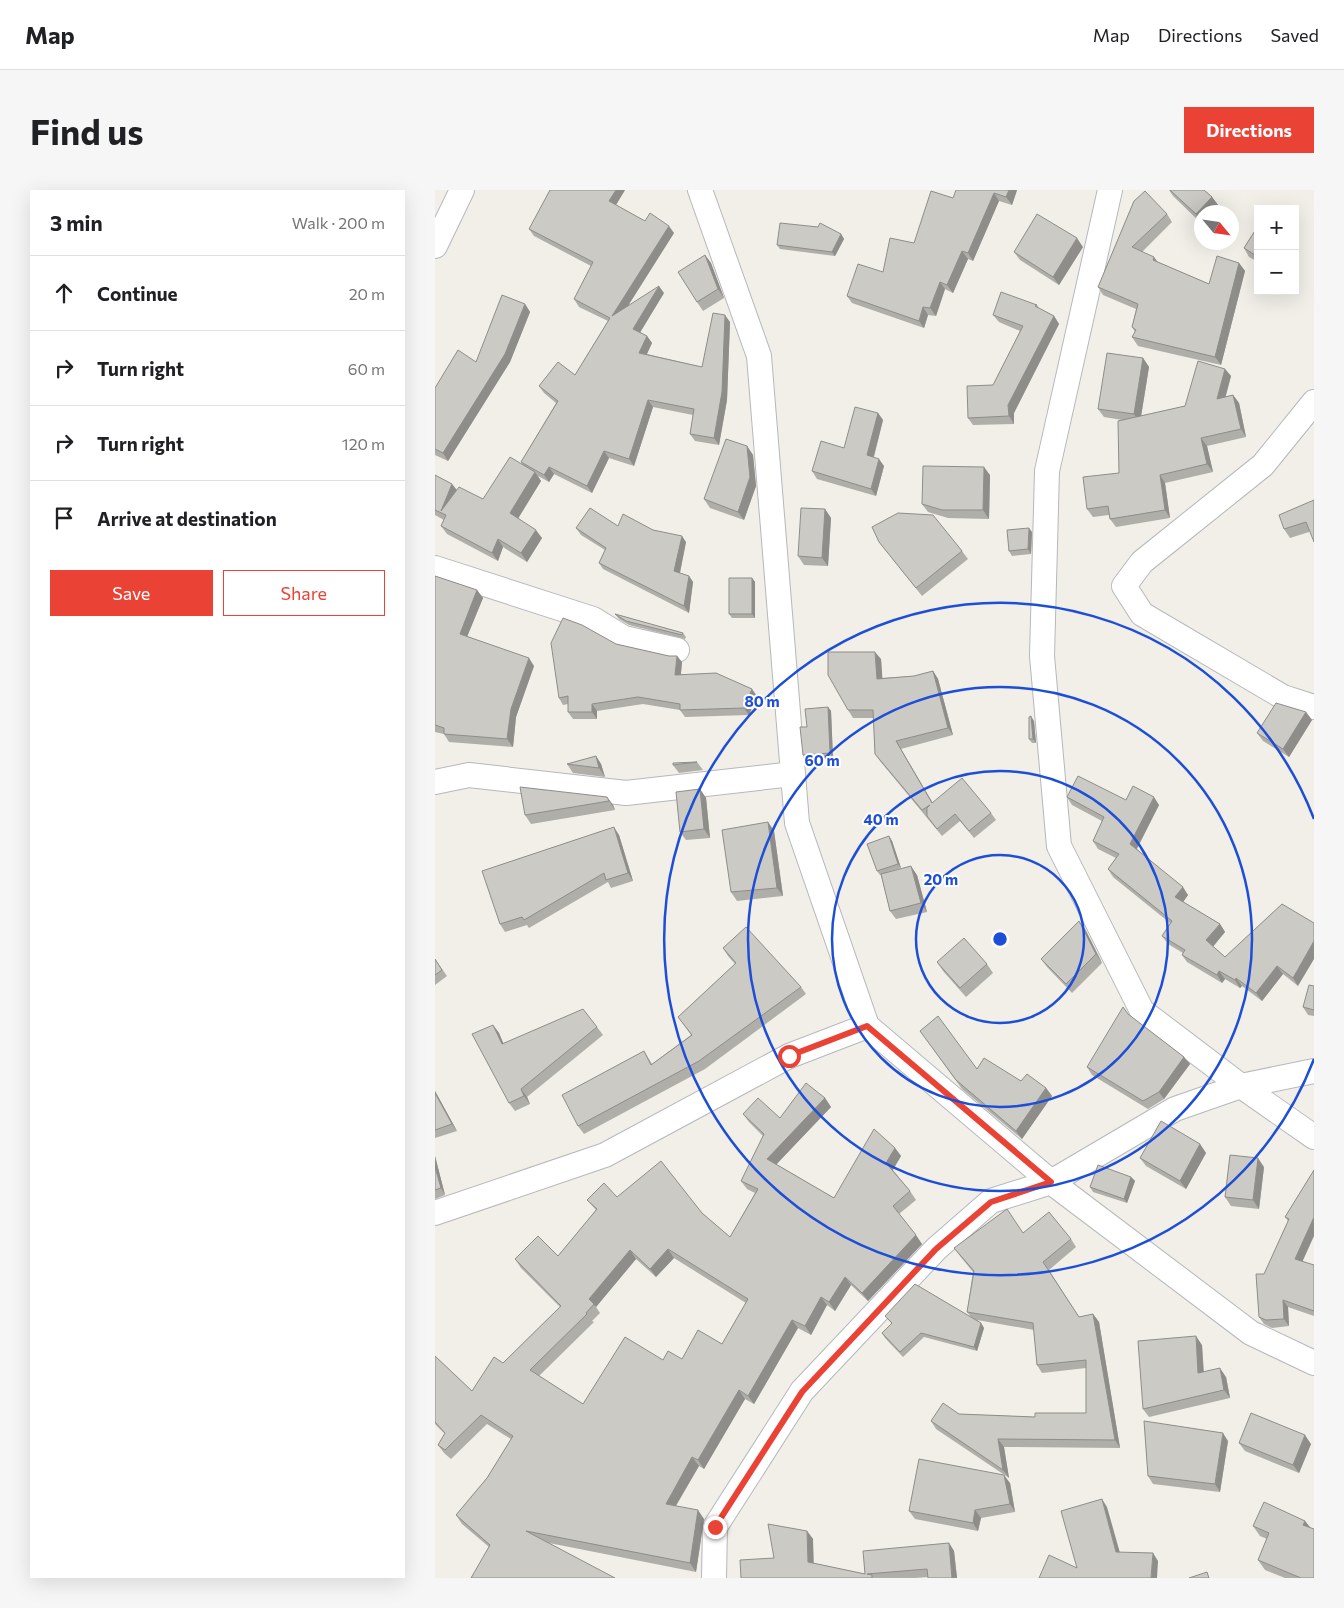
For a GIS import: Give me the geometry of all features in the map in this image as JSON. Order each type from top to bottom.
[{"type":"street","points":[[435,246],[462,190]]},
{"type":"street","points":[[700,190],[759,356],[797,823],[867,1026],[1051,1182],[1251,1333],[1314,1363]]},
{"type":"street","points":[[1110,190],[1047,471],[1042,656],[1059,846],[1142,1010],[1241,1086],[1314,1137]]},
{"type":"street","points":[[1314,402],[1263,465],[1142,562],[1124,586],[1142,614],[1283,697],[1314,707]]},
{"type":"street","points":[[435,568],[593,619],[624,638],[677,650]]},
{"type":"street","points":[[435,782],[469,775],[626,793],[793,774]]},
{"type":"street","points":[[435,1213],[605,1155],[789,1056],[867,1026]]},
{"type":"street","points":[[715,1578],[715,1527],[802,1392],[936,1249],[991,1202],[1051,1182],[1175,1109],[1241,1086],[1314,1072]]},
{"type":"building","points":[[550,190],[616,190],[609,201],[645,221],[650,213],[669,226],[612,316],[659,286],[633,329],[647,336],[639,353],[702,367],[713,313],[725,315],[722,392],[714,438],[690,434],[694,409],[648,400],[629,459],[604,451],[587,486],[549,467],[544,475],[521,462],[558,401],[539,386],[558,362],[575,375],[610,318],[574,299],[593,262],[529,229]]},
{"type":"building","points":[[956,190],[1009,190],[1006,197],[994,193],[968,253],[962,251],[947,285],[940,282],[930,308],[923,307],[919,321],[847,296],[858,264],[883,272],[890,238],[914,243],[931,191],[953,198]]},
{"type":"building","points":[[1170,190],[1204,190],[1212,197],[1204,205],[1194,205],[1194,212]]},
{"type":"building","points":[[1145,191],[1167,214],[1132,247],[1154,257],[1153,260],[1209,284],[1217,256],[1239,263],[1215,357],[1132,337],[1136,330],[1132,327],[1138,304],[1098,287],[1134,201]]},
{"type":"building","points":[[1037,214],[1077,238],[1053,277],[1014,252]]},
{"type":"building","points":[[780,223],[818,227],[820,223],[841,234],[832,252],[777,245]]},
{"type":"building","points":[[1254,232],[1254,254],[1244,248]]},
{"type":"building","points":[[705,255],[718,289],[697,302],[678,272]]},
{"type":"building","points":[[1001,292],[1037,305],[1035,306],[1054,316],[1008,405],[1009,416],[968,418],[967,386],[993,385],[1023,326],[993,315]]},
{"type":"building","points":[[502,295],[525,304],[505,354],[443,453],[435,449],[435,388],[458,350],[476,362]]},
{"type":"building","points":[[1107,353],[1143,358],[1134,414],[1098,409]]},
{"type":"building","points":[[1198,361],[1225,369],[1217,399],[1233,395],[1241,429],[1201,438],[1207,464],[1160,475],[1165,510],[1110,519],[1108,506],[1087,509],[1083,477],[1119,473],[1118,421],[1185,406]]},
{"type":"building","points":[[855,407],[878,413],[867,455],[879,459],[871,489],[812,471],[821,441],[844,448]]},
{"type":"building","points":[[726,439],[747,446],[750,477],[738,512],[704,499]]},
{"type":"building","points":[[510,457],[535,472],[510,513],[536,530],[521,553],[498,539],[492,553],[441,526],[446,515],[435,510],[435,475],[452,484],[441,511],[459,487],[483,499]]},
{"type":"building","points":[[923,466],[984,467],[983,510],[942,510],[922,504]]},
{"type":"building","points":[[1314,500],[1314,542],[1306,522],[1284,529],[1279,515]]},
{"type":"building","points":[[590,508],[618,526],[623,514],[653,530],[682,536],[674,571],[689,576],[684,606],[599,563],[606,548],[576,528]]},
{"type":"building","points":[[801,508],[825,509],[822,558],[798,556]]},
{"type":"building","points":[[898,513],[933,515],[962,551],[916,588],[879,542],[872,527]]},
{"type":"building","points":[[1029,528],[1028,549],[1009,551],[1007,530]]},
{"type":"building","points":[[435,576],[477,590],[460,634],[529,658],[511,709],[507,739],[444,734],[444,728],[435,725]]},
{"type":"building","points":[[729,578],[752,578],[752,614],[729,614]]},
{"type":"building","points":[[615,614],[683,633],[682,635],[626,621]]},
{"type":"building","points":[[563,618],[582,625],[616,644],[669,656],[677,656],[675,675],[716,673],[752,689],[744,708],[680,710],[680,704],[638,697],[592,704],[592,712],[568,712],[568,696],[559,698],[551,643]]},
{"type":"building","points":[[828,652],[875,652],[877,679],[914,676],[933,671],[948,728],[896,741],[932,803],[962,778],[991,813],[969,831],[955,814],[937,829],[927,816],[927,808],[930,805],[922,810],[875,754],[873,710],[848,710],[828,675]]},
{"type":"building","points":[[1276,703],[1306,712],[1283,749],[1257,733]]},
{"type":"building","points":[[828,707],[830,753],[803,755],[800,727],[807,727],[805,709]]},
{"type":"building","points":[[1031,716],[1033,739],[1029,739],[1029,717]]},
{"type":"building","points":[[596,756],[599,768],[567,764]]},
{"type":"building","points":[[697,762],[673,765],[673,763]]},
{"type":"building","points":[[1078,776],[1126,800],[1133,786],[1154,797],[1130,844],[1183,887],[1175,897],[1220,924],[1206,940],[1225,957],[1282,904],[1314,923],[1314,941],[1293,978],[1277,966],[1256,993],[1236,978],[1235,980],[1219,971],[1217,975],[1182,955],[1185,950],[1162,936],[1172,921],[1108,869],[1119,854],[1093,841],[1104,817],[1067,797]]},
{"type":"building","points":[[520,787],[607,797],[609,801],[525,815]]},
{"type":"building","points":[[700,789],[704,829],[680,832],[676,792]]},
{"type":"building","points":[[768,822],[777,888],[731,892],[722,830]]},
{"type":"building","points":[[614,827],[628,873],[606,880],[604,873],[524,920],[522,917],[500,924],[482,871]]},
{"type":"building","points":[[889,836],[898,864],[877,871],[867,844]]},
{"type":"building","points":[[911,866],[921,903],[890,911],[881,874]]},
{"type":"building","points":[[1079,921],[1096,954],[1066,984],[1041,959]]},
{"type":"building","points":[[746,927],[801,987],[699,1061],[578,1126],[562,1095],[644,1051],[651,1065],[692,1035],[678,1017],[736,963],[723,948]]},
{"type":"building","points":[[964,938],[987,964],[960,988],[937,962]]},
{"type":"building","points":[[435,959],[442,970],[435,975]]},
{"type":"building","points":[[1309,985],[1314,986],[1314,1010],[1303,1007]]},
{"type":"building","points":[[1123,1007],[1128,1014],[1184,1057],[1159,1092],[1143,1101],[1087,1067]]},
{"type":"building","points":[[583,1009],[597,1027],[521,1089],[524,1096],[509,1103],[472,1034],[493,1025],[502,1044]]},
{"type":"building","points":[[938,1016],[977,1069],[984,1058],[1021,1081],[1027,1074],[1046,1088],[1016,1131],[956,1080],[920,1031]]},
{"type":"building","points":[[806,1083],[825,1098],[767,1159],[834,1198],[874,1129],[895,1148],[886,1163],[910,1191],[893,1206],[916,1235],[862,1293],[845,1277],[829,1302],[821,1297],[805,1326],[792,1320],[748,1396],[739,1390],[698,1460],[692,1457],[666,1504],[698,1510],[690,1563],[526,1531],[615,1578],[471,1578],[490,1545],[456,1515],[487,1478],[513,1436],[481,1415],[445,1450],[438,1445],[445,1433],[435,1422],[435,1356],[472,1391],[494,1357],[503,1363],[561,1306],[515,1259],[538,1236],[558,1256],[597,1209],[587,1200],[604,1183],[617,1197],[661,1161],[702,1213],[730,1237],[758,1189],[741,1181],[764,1134],[743,1114],[758,1098],[780,1118]],"holes":[[[668,1249],[748,1299],[722,1344],[698,1330],[682,1359],[668,1351],[663,1360],[625,1337],[583,1404],[530,1370],[587,1314],[594,1304],[589,1299],[630,1250],[650,1269]]]},
{"type":"building","points":[[435,1093],[452,1124],[435,1130]]},
{"type":"building","points":[[1161,1121],[1200,1144],[1180,1181],[1140,1158]]},
{"type":"building","points":[[1230,1155],[1258,1158],[1253,1200],[1225,1197]]},
{"type":"building","points":[[1098,1165],[1131,1177],[1124,1199],[1090,1187]]},
{"type":"building","points":[[435,1167],[441,1188],[435,1190]]},
{"type":"building","points":[[1314,1170],[1314,1217],[1295,1259],[1314,1265],[1314,1311],[1283,1300],[1284,1319],[1266,1320],[1259,1317],[1256,1274],[1264,1274],[1289,1219],[1285,1217]]},
{"type":"building","points":[[1007,1209],[1023,1233],[1049,1212],[1071,1239],[1043,1262],[1079,1317],[1093,1314],[1115,1440],[998,1439],[1003,1470],[931,1421],[943,1403],[959,1414],[1035,1417],[1035,1413],[1086,1413],[1086,1360],[1037,1365],[1033,1323],[967,1312],[974,1271],[954,1248]]},
{"type":"building","points":[[915,1284],[981,1323],[974,1347],[921,1333],[900,1352],[882,1333],[892,1323],[885,1316]]},
{"type":"building","points":[[1196,1336],[1198,1373],[1220,1368],[1224,1390],[1143,1409],[1138,1341]]},
{"type":"building","points":[[1251,1413],[1305,1435],[1293,1465],[1239,1443]]},
{"type":"building","points":[[1144,1421],[1223,1433],[1215,1484],[1148,1476]]},
{"type":"building","points":[[919,1459],[1004,1475],[1010,1504],[975,1510],[973,1523],[909,1511]]},
{"type":"building","points":[[1102,1499],[1116,1552],[1153,1553],[1151,1578],[1039,1578],[1049,1555],[1077,1568],[1061,1511]]},
{"type":"building","points":[[1264,1502],[1305,1521],[1303,1525],[1314,1529],[1314,1578],[1301,1578],[1258,1560],[1269,1533],[1253,1526]]},
{"type":"building","points":[[768,1524],[807,1531],[808,1562],[865,1574],[863,1551],[949,1543],[952,1578],[928,1578],[927,1569],[867,1574],[872,1575],[872,1578],[741,1578],[740,1560],[774,1558]]},
{"type":"building","points":[[1207,1572],[1209,1578],[1189,1578]]},
{"type":"route","points":[[715,1527],[802,1392],[936,1249],[991,1202],[1051,1182],[867,1026],[789,1056]]}]
